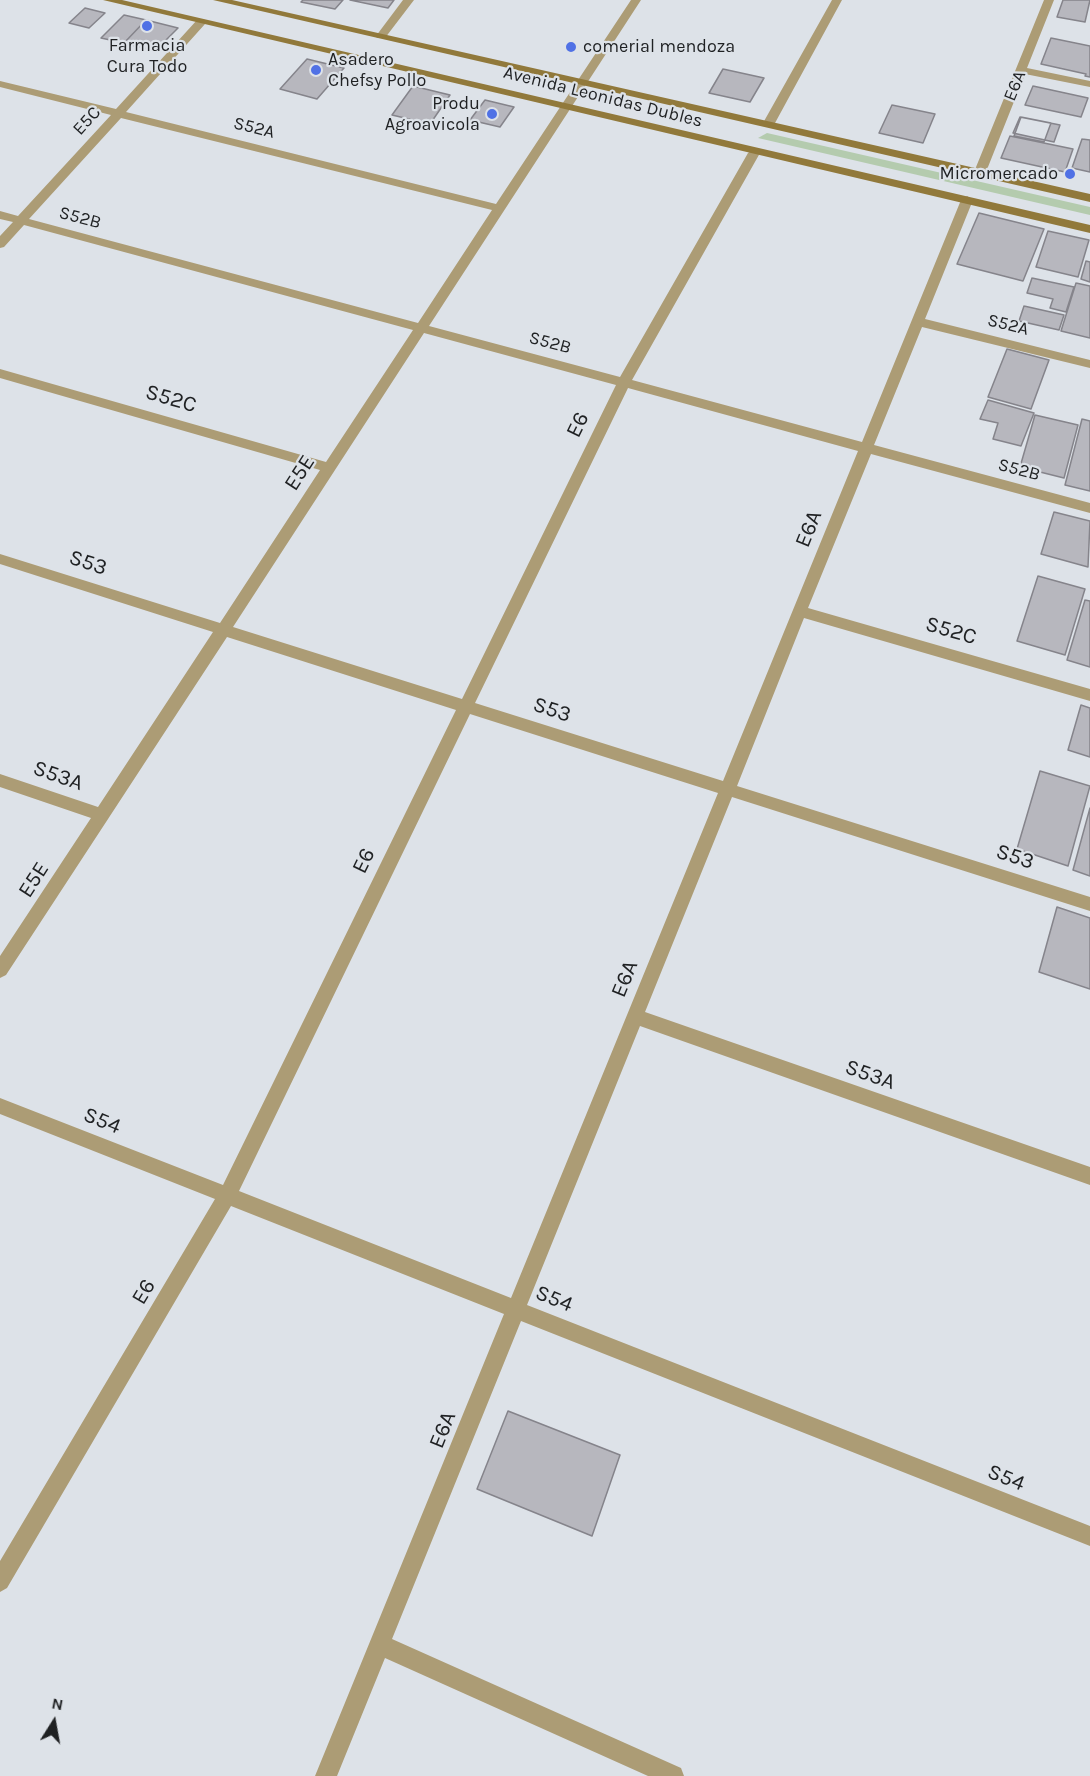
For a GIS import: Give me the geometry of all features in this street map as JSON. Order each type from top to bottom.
[{"type":"main road","name":"Avenida Leonidas Dubles","points":[[108,0],[567,106],[754,153],[1090,229]]},
{"type":"main road","name":"Avenida Leonidas Dubles","points":[[218,0],[769,123],[1090,198]]},
{"type":"street","points":[[381,36],[409,0]]},
{"type":"street","name":"E5E","points":[[0,970],[636,0]]},
{"type":"street","points":[[769,123],[837,0]]},
{"type":"street","name":"E6A","points":[[980,172],[1049,0]]},
{"type":"street","name":"E5C","points":[[0,244],[201,22]]},
{"type":"street","points":[[1021,70],[1090,84]]},
{"type":"street","name":"S52A","points":[[0,84],[500,208]]},
{"type":"street","name":"E6","points":[[0,1581],[227,1196],[624,382],[754,153]]},
{"type":"street","name":"E6A","points":[[326,1776],[967,200]]},
{"type":"street","name":"S52B","points":[[0,215],[1090,507]]},
{"type":"street","name":"S52A","points":[[917,321],[1090,364]]},
{"type":"street","name":"S52C","points":[[0,373],[329,468]]},
{"type":"street","name":"S53","points":[[0,559],[1090,904]]},
{"type":"street","name":"S52C","points":[[800,611],[1090,695]]},
{"type":"street","name":"S53A","points":[[0,780],[101,815]]},
{"type":"street","name":"S53A","points":[[635,1016],[1090,1176]]},
{"type":"street","name":"S54","points":[[0,1106],[1090,1536]]},
{"type":"street","points":[[380,1645],[673,1776]]},
{"type":"green space","points":[[767,133],[1090,207],[1090,215],[758,138]]},
{"type":"building","points":[[303,0],[343,0],[335,9],[301,2]]},
{"type":"building","points":[[350,0],[394,0],[388,8]]},
{"type":"building","points":[[1063,0],[1090,0],[1085,22],[1057,17]]},
{"type":"building","points":[[85,8],[105,13],[89,28],[69,23]]},
{"type":"building","points":[[124,15],[146,20],[124,43],[101,38]]},
{"type":"building","points":[[146,20],[178,28],[155,51],[124,43]]},
{"type":"building","points":[[1051,38],[1090,46],[1090,77],[1085,76],[1086,74],[1041,64]]},
{"type":"building","points":[[307,59],[344,68],[317,99],[280,89]]},
{"type":"building","points":[[723,69],[764,78],[750,102],[709,93]]},
{"type":"building","points":[[413,86],[450,95],[430,124],[392,115]]},
{"type":"building","points":[[1033,86],[1088,98],[1081,117],[1025,105]]},
{"type":"building","name":"Produ Agroavicola","points":[[485,100],[514,107],[500,127],[470,120]]},
{"type":"building","points":[[892,105],[935,114],[923,143],[879,133]]},
{"type":"building","points":[[1020,117],[1060,125],[1054,142],[1013,133]]},
{"type":"building","points":[[1021,117],[1051,123],[1044,142],[1014,136]]},
{"type":"building","points":[[1010,136],[1073,149],[1065,172],[1001,158]]},
{"type":"building","points":[[1082,139],[1090,140],[1090,172],[1072,168]]},
{"type":"building","points":[[979,213],[1044,229],[1023,281],[957,264]]},
{"type":"building","points":[[1048,231],[1089,240],[1078,277],[1036,267]]},
{"type":"building","points":[[1086,261],[1090,262],[1090,282],[1081,279]]},
{"type":"building","points":[[1032,278],[1074,287],[1066,312],[1050,308],[1053,299],[1027,293]]},
{"type":"building","points":[[1076,283],[1090,286],[1090,338],[1061,331]]},
{"type":"building","points":[[1024,306],[1064,315],[1059,330],[1019,321]]},
{"type":"building","points":[[1007,349],[1049,360],[1031,409],[988,397]]},
{"type":"building","points":[[988,400],[1034,413],[1021,446],[993,439],[998,423],[980,419]]},
{"type":"building","points":[[1035,415],[1078,425],[1064,478],[1020,467]]},
{"type":"building","points":[[1082,419],[1090,421],[1090,491],[1065,485]]},
{"type":"building","points":[[1054,512],[1090,521],[1088,567],[1041,554]]},
{"type":"building","points":[[1038,576],[1085,589],[1065,655],[1017,641]]},
{"type":"building","points":[[1085,600],[1090,601],[1090,667],[1067,660]]},
{"type":"building","points":[[1081,705],[1090,708],[1090,757],[1068,750]]},
{"type":"building","points":[[1040,771],[1090,786],[1068,866],[1017,849]]},
{"type":"building","points":[[1090,808],[1090,876],[1073,870]]},
{"type":"building","points":[[1057,907],[1090,918],[1090,989],[1039,972]]},
{"type":"building","points":[[508,1411],[620,1455],[592,1536],[477,1489]]},
{"type":"place","name":"Farmacia Cura Todo","points":[[147,26]]},
{"type":"place","name":"comerial mendoza","points":[[571,47]]},
{"type":"place","name":"Asadero Chefsy Pollo","points":[[316,70]]},
{"type":"place","name":"Produ Agroavicola","points":[[492,114]]},
{"type":"place","name":"Micromercado","points":[[1070,174]]}]
